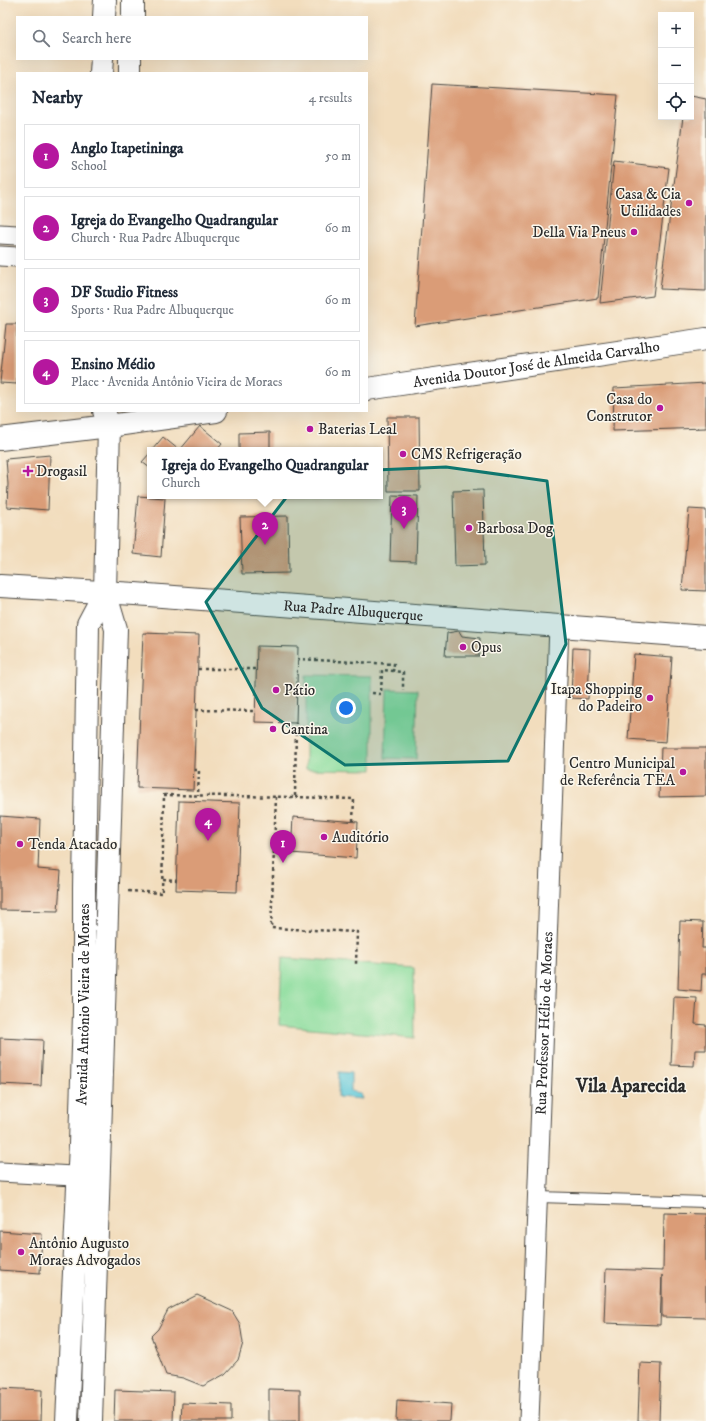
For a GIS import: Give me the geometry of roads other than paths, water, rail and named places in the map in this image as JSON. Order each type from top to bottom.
[{"type":"main road","points":[[104,16],[105,0]]},
{"type":"main road","points":[[133,0],[133,16]]},
{"type":"main road","points":[[101,72],[102,60]]},
{"type":"main road","points":[[130,60],[130,72]]},
{"type":"main road","name":"Avenida Doutor José de Almeida Carvalho","points":[[368,389],[706,339]]},
{"type":"main road","points":[[0,439],[109,416],[195,412]]},
{"type":"main road","name":"Avenida Antônio Vieira de Moraes","points":[[91,1421],[88,1177],[89,1144],[108,890],[116,629],[105,592],[109,416]]},
{"type":"main road","name":"Rua Padre Albuquerque","points":[[0,586],[105,592],[706,637]]},
{"type":"main road","name":"Avenida Antônio Vieira de Moraes","points":[[89,1144],[84,1014],[84,889],[88,624],[105,592]]},
{"type":"main road","points":[[84,889],[108,890]]},
{"type":"main road","name":"Avenida Antônio Vieira de Moraes","points":[[66,1421],[88,1177]]},
{"type":"street","points":[[0,234],[16,235]]},
{"type":"street","points":[[0,256],[16,257]]},
{"type":"street","name":"Rua Professor Hélio de Moraes","points":[[529,1421],[559,626]]},
{"type":"street","points":[[0,1172],[88,1177]]},
{"type":"lane","points":[[538,1197],[706,1202]]},
{"type":"water","points":[[339,1072],[351,1073],[351,1091],[360,1093],[362,1099],[338,1097]]},
{"type":"place","name":"Casa & Cia Utilidades","points":[[689,203]]},
{"type":"place","name":"Della Via Pneus","points":[[634,232]]},
{"type":"place","name":"Casa do Construtor","points":[[660,408]]},
{"type":"place","name":"Baterias Leal","points":[[310,429]]},
{"type":"place","name":"CMS Refrigeração","points":[[403,454]]},
{"type":"place","name":"Drogasil","points":[[28,471]]},
{"type":"place","name":"Barbosa Dog","points":[[469,528]]},
{"type":"place","name":"DF Studio Fitness","points":[[404,529]]},
{"type":"place","name":"Igreja do Evangelho Quadrangular","points":[[265,545]]},
{"type":"place","name":"Opus","points":[[463,647]]},
{"type":"place","name":"Pátio","points":[[276,690]]},
{"type":"place","name":"Itapa Shopping do Padeiro","points":[[650,698]]},
{"type":"place","name":"Cantina","points":[[273,729]]},
{"type":"place","name":"Centro Municipal de Referência TEA","points":[[683,772]]},
{"type":"place","name":"Auditório","points":[[324,837]]},
{"type":"place","name":"Ensino Médio","points":[[208,841]]},
{"type":"place","name":"Tenda Atacado","points":[[20,844]]},
{"type":"place","name":"Anglo Itapetininga","points":[[283,863]]},
{"type":"place","name":"Antônio Augusto Moraes Advogados","points":[[21,1252]]},
{"type":"district","name":"Vila Aparecida","points":[[631,1086]]}]
